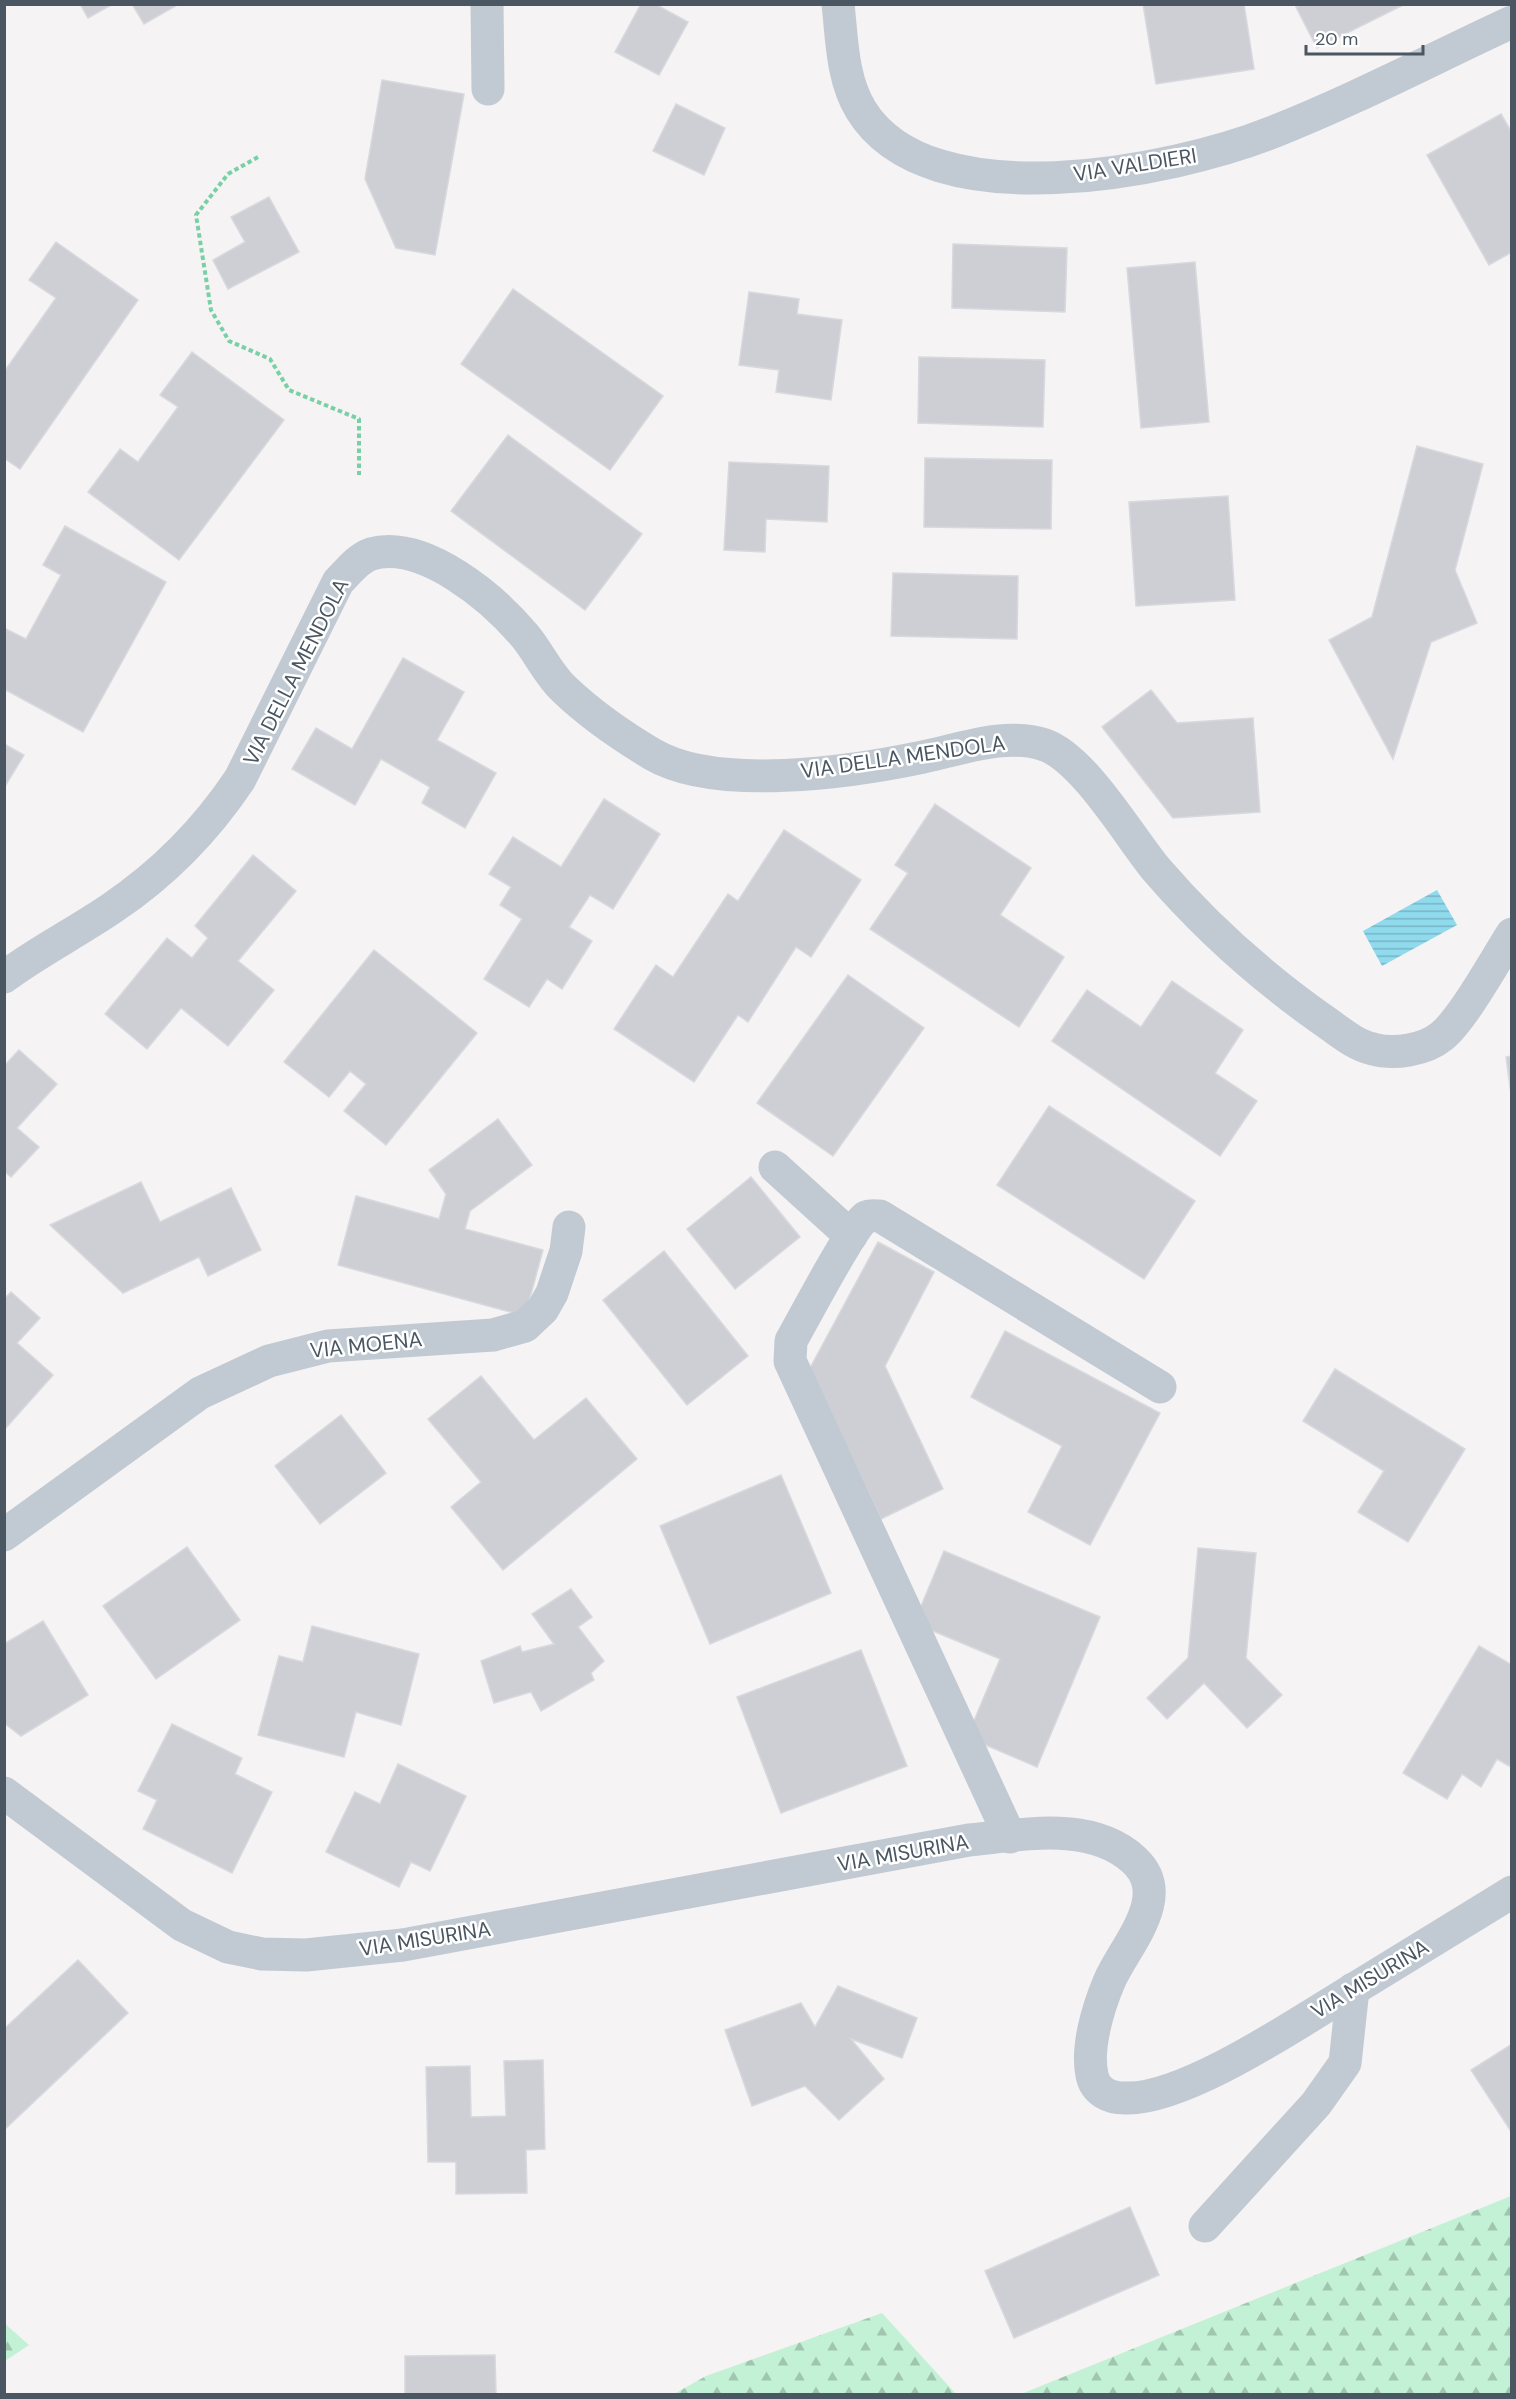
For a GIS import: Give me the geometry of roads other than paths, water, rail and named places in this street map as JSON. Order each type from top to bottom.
[{"type":"street","points":[[487,4],[488,89]]},
{"type":"street","name":"VIA VALDIERI","points":[[838,4],[847,76],[853,94],[860,109],[883,137],[898,148],[947,170],[974,176],[1002,177],[1072,176],[1111,172],[1205,155],[1273,132],[1512,22]]},
{"type":"street","name":"VIA DELLA MENDOLA","points":[[4,976],[113,908],[153,877],[197,835],[221,808],[240,779],[338,582],[364,558],[394,553],[406,553],[436,564],[468,584],[518,629],[563,688],[652,754],[689,770],[712,774],[765,775],[838,770],[919,758],[1001,741],[1021,741],[1048,746],[1073,765],[1183,900],[1234,949],[1301,1004],[1345,1035],[1373,1049],[1394,1051],[1424,1047],[1443,1036],[1512,934]]},
{"type":"street","points":[[776,1167],[851,1236]]},
{"type":"street","points":[[1010,1837],[790,1361],[791,1341],[851,1236],[865,1218],[880,1216],[1160,1387]]},
{"type":"street","name":"VIA MOENA","points":[[4,1535],[200,1393],[269,1361],[328,1346],[493,1335],[525,1326],[543,1310],[552,1293],[566,1251],[569,1227]]},
{"type":"street","name":"VIA MISURINA","points":[[4,1793],[182,1925],[228,1947],[262,1954],[306,1955],[403,1945],[969,1840],[1047,1834],[1089,1836],[1109,1842],[1137,1862],[1147,1878],[1150,1896],[1146,1916],[1109,1982],[1089,2062],[1093,2082],[1107,2096],[1126,2099],[1149,2096],[1249,2053],[1512,1892]]},
{"type":"street","points":[[1205,2226],[1316,2104],[1345,2063],[1353,1989]]},
{"type":"water","points":[[1437,890],[1457,925],[1382,966],[1363,931]]}]
